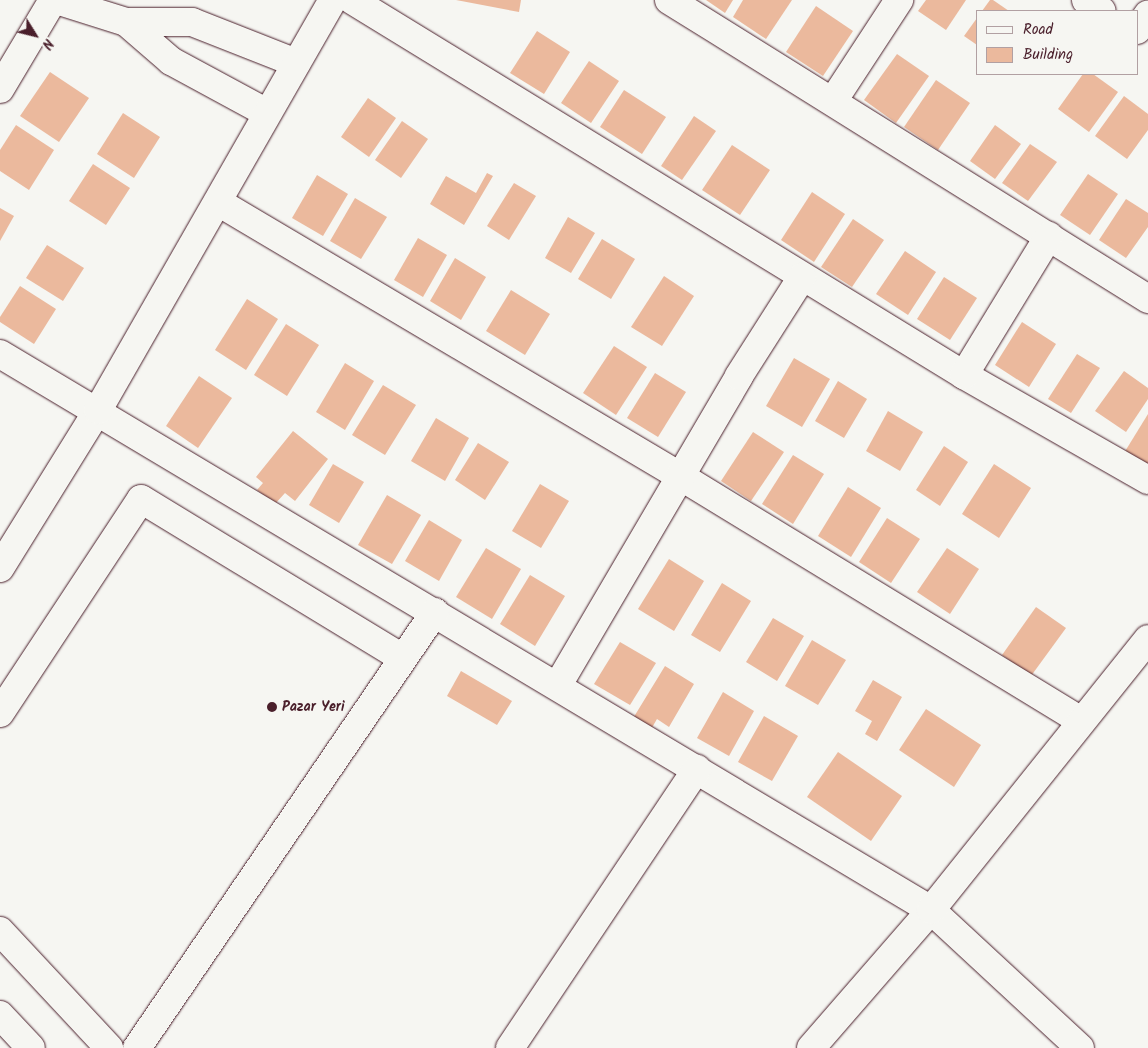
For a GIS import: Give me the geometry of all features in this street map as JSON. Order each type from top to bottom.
[{"type":"street","points":[[0,88],[54,0],[126,22],[192,22],[296,63]]},
{"type":"street","points":[[0,568],[98,410],[333,0]]},
{"type":"street","points":[[352,0],[802,277],[964,374],[1148,480]]},
{"type":"street","points":[[669,0],[834,101],[1148,299]]},
{"type":"street","points":[[834,101],[899,0]]},
{"type":"street","points":[[1086,0],[1101,10]]},
{"type":"street","points":[[1138,29],[1148,14]]},
{"type":"street","points":[[126,22],[171,61],[267,113]]},
{"type":"street","points":[[1138,37],[1148,45]]},
{"type":"street","points":[[218,202],[680,476],[1081,722]]},
{"type":"street","points":[[964,374],[1049,236]]},
{"type":"street","points":[[558,685],[680,476],[802,277]]},
{"type":"street","points":[[0,354],[98,410],[931,910],[1080,1048]]},
{"type":"street","points":[[0,713],[140,499],[403,658]]},
{"type":"street","points":[[137,1048],[435,612]]},
{"type":"street","points":[[811,1048],[931,910],[1148,639]]},
{"type":"street","points":[[510,1048],[697,769]]},
{"type":"street","points":[[0,931],[109,1048]]},
{"type":"street","points":[[0,1016],[31,1048]]},
{"type":"building","points":[[456,0],[521,0],[519,12]]},
{"type":"building","points":[[706,0],[733,0],[725,13]]},
{"type":"building","points":[[743,0],[792,0],[766,39],[733,17]]},
{"type":"building","points":[[926,0],[966,0],[946,30],[918,11]]},
{"type":"building","points":[[990,0],[993,0],[1008,10],[983,10]]},
{"type":"building","points":[[816,6],[853,31],[823,76],[786,52]]},
{"type":"building","points":[[976,19],[976,44],[964,36]]},
{"type":"building","points":[[537,31],[570,52],[544,94],[510,73]]},
{"type":"building","points":[[897,54],[929,76],[896,123],[864,100]]},
{"type":"building","points":[[589,61],[619,81],[591,123],[561,103]]},
{"type":"building","points":[[50,72],[89,98],[59,142],[20,116]]},
{"type":"building","points":[[1082,75],[1094,75],[1118,92],[1089,132],[1058,109]]},
{"type":"building","points":[[936,80],[970,103],[938,150],[904,127]]},
{"type":"building","points":[[624,90],[666,117],[642,154],[600,127]]},
{"type":"building","points":[[1124,96],[1148,114],[1148,130],[1127,159],[1095,136]]},
{"type":"building","points":[[368,98],[396,118],[369,157],[341,137]]},
{"type":"building","points":[[123,113],[160,137],[134,178],[97,154]]},
{"type":"building","points":[[694,116],[716,131],[682,180],[661,166]]},
{"type":"building","points":[[402,121],[428,139],[401,178],[375,160]]},
{"type":"building","points":[[16,125],[54,150],[29,190],[0,171],[0,150]]},
{"type":"building","points":[[995,125],[1021,144],[995,179],[970,161]]},
{"type":"building","points":[[1030,144],[1057,162],[1028,201],[1002,183]]},
{"type":"building","points":[[732,145],[770,170],[740,215],[702,190]]},
{"type":"building","points":[[93,164],[130,188],[106,225],[69,201]]},
{"type":"building","points":[[487,173],[493,176],[464,225],[430,204],[446,176],[476,193]]},
{"type":"building","points":[[1088,174],[1118,194],[1090,235],[1060,215]]},
{"type":"building","points":[[317,175],[348,194],[323,236],[292,218]]},
{"type":"building","points":[[514,183],[536,196],[509,240],[487,226]]},
{"type":"building","points":[[812,192],[845,214],[814,262],[781,240]]},
{"type":"building","points":[[355,198],[387,217],[361,259],[330,241]]},
{"type":"building","points":[[1126,199],[1148,213],[1148,227],[1126,258],[1099,240]]},
{"type":"building","points":[[0,208],[14,216],[0,241]]},
{"type":"building","points":[[568,217],[595,233],[571,273],[545,258]]},
{"type":"building","points":[[853,219],[884,240],[852,287],[821,267]]},
{"type":"building","points":[[418,238],[447,255],[423,297],[394,280]]},
{"type":"building","points":[[602,239],[635,259],[611,299],[578,279]]},
{"type":"building","points":[[47,245],[84,268],[63,301],[26,278]]},
{"type":"building","points":[[905,251],[936,272],[908,315],[876,294]]},
{"type":"building","points":[[455,258],[486,277],[461,320],[430,301]]},
{"type":"building","points":[[664,276],[694,296],[662,346],[631,327]]},
{"type":"building","points":[[944,277],[977,298],[950,340],[917,319]]},
{"type":"building","points":[[20,286],[56,309],[34,344],[0,322],[0,317]]},
{"type":"building","points":[[511,290],[550,314],[525,355],[486,331]]},
{"type":"building","points":[[247,299],[278,319],[246,370],[215,350]]},
{"type":"building","points":[[1022,322],[1056,344],[1029,387],[995,365]]},
{"type":"building","points":[[286,324],[319,345],[287,396],[254,375]]},
{"type":"building","points":[[614,346],[647,367],[616,415],[583,393]]},
{"type":"building","points":[[1077,354],[1100,368],[1071,413],[1048,399]]},
{"type":"building","points":[[794,358],[830,379],[802,427],[766,406]]},
{"type":"building","points":[[345,363],[374,381],[345,430],[316,412]]},
{"type":"building","points":[[1124,371],[1148,388],[1148,399],[1126,432],[1095,411]]},
{"type":"building","points":[[655,373],[686,392],[658,437],[627,418]]},
{"type":"building","points":[[199,376],[232,398],[198,448],[166,426]]},
{"type":"building","points":[[838,381],[867,399],[844,438],[815,421]]},
{"type":"building","points":[[383,385],[416,405],[385,455],[352,435]]},
{"type":"building","points":[[888,411],[923,432],[900,471],[866,451]]},
{"type":"building","points":[[1148,414],[1148,469],[1124,453]]},
{"type":"building","points":[[436,418],[469,438],[445,481],[411,461]]},
{"type":"building","points":[[293,431],[328,459],[295,501],[285,493],[275,504],[257,490],[263,483],[256,477]]},
{"type":"building","points":[[753,432],[784,452],[751,501],[721,481]]},
{"type":"building","points":[[478,443],[509,462],[485,500],[455,480]]},
{"type":"building","points":[[944,446],[968,462],[940,506],[916,490]]},
{"type":"building","points":[[793,455],[824,474],[793,524],[762,504]]},
{"type":"building","points":[[333,464],[364,482],[339,523],[309,505]]},
{"type":"building","points":[[994,464],[1031,488],[999,538],[962,514]]},
{"type":"building","points":[[540,484],[569,501],[541,548],[512,531]]},
{"type":"building","points":[[848,487],[881,508],[851,557],[818,536]]},
{"type":"building","points":[[387,495],[421,515],[392,564],[358,545]]},
{"type":"building","points":[[887,518],[920,539],[891,583],[859,562]]},
{"type":"building","points":[[429,520],[462,540],[439,581],[405,561]]},
{"type":"building","points":[[486,548],[521,569],[492,619],[456,597]]},
{"type":"building","points":[[947,548],[979,569],[950,614],[917,592]]},
{"type":"building","points":[[669,559],[704,581],[674,631],[638,609]]},
{"type":"building","points":[[530,575],[565,596],[535,646],[500,624]]},
{"type":"building","points":[[722,583],[751,601],[720,652],[691,635]]},
{"type":"building","points":[[1036,607],[1066,628],[1031,676],[1002,655]]},
{"type":"building","points":[[773,618],[804,636],[777,681],[746,662]]},
{"type":"building","points":[[812,640],[846,660],[818,705],[785,686]]},
{"type":"building","points":[[620,642],[656,663],[630,705],[594,684]]},
{"type":"building","points":[[665,666],[694,684],[669,727],[657,719],[650,731],[632,720]]},
{"type":"building","points":[[461,671],[512,701],[497,725],[447,696]]},
{"type":"building","points":[[873,680],[902,697],[877,741],[865,734],[872,721],[855,711]]},
{"type":"building","points":[[723,692],[754,711],[729,756],[697,738]]},
{"type":"building","points":[[926,709],[981,745],[954,787],[899,750]]},
{"type":"building","points":[[764,716],[798,736],[772,781],[738,762]]},
{"type":"building","points":[[838,752],[902,796],[871,841],[807,797]]},
{"type":"place","name":"Pazar Yeri","points":[[272,707]]}]
